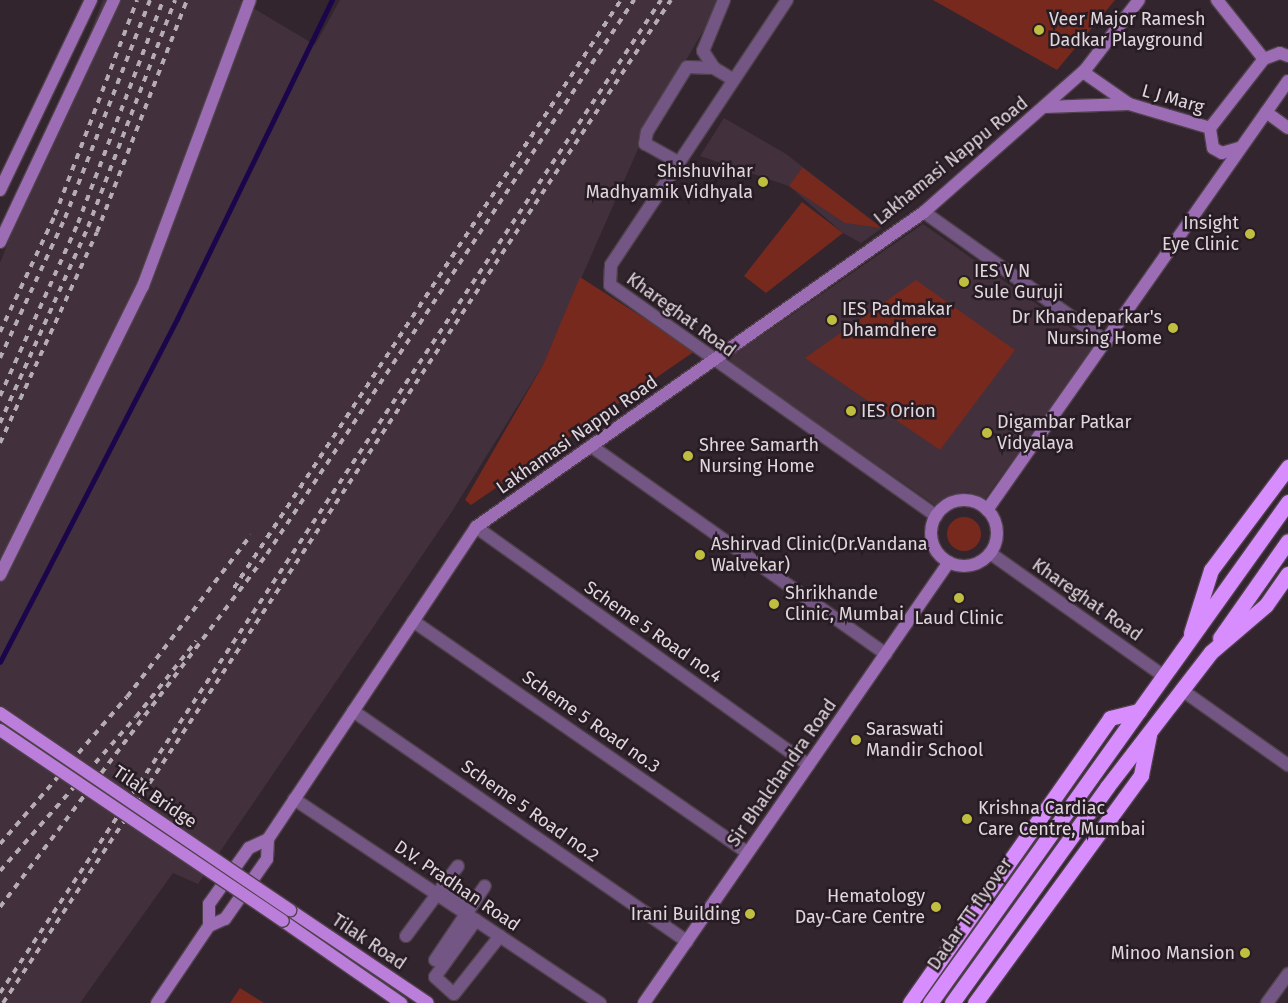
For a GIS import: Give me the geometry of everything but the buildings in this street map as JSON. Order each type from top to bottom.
[{"type":"highway","points":[[1189,642],[1211,570],[1288,467]]},
{"type":"highway","name":"Dadar TT flyover","points":[[930,1003],[1092,774],[1189,642],[1230,580],[1288,502]]},
{"type":"highway","points":[[1211,652],[1248,594],[1288,541]]},
{"type":"highway","points":[[1211,652],[1266,604],[1288,574]]},
{"type":"highway","name":"Dadar TT flyover","points":[[952,1003],[1107,787],[1211,652]]},
{"type":"highway","points":[[910,1003],[1110,718],[1139,711]]},
{"type":"highway","points":[[975,1003],[1140,775],[1150,732]]},
{"type":"main road","name":"Tilak Bridge","points":[[0,713],[286,916]]},
{"type":"main road","name":"Tilak Bridge","points":[[0,730],[286,916]]},
{"type":"main road","name":"Tilak Road","points":[[286,916],[401,1003]]},
{"type":"main road","name":"Tilak Road","points":[[286,916],[428,1003]]},
{"type":"street","points":[[0,190],[91,0]]},
{"type":"street","points":[[0,242],[114,0]]},
{"type":"street","points":[[0,575],[143,286],[250,0]]},
{"type":"street","points":[[724,0],[702,47],[714,68],[732,79]]},
{"type":"street","name":"Khareghat Road","points":[[787,0],[732,79],[611,265],[608,279],[613,289],[936,516]]},
{"type":"street","name":"Lakhamasi Nappu Road","points":[[209,926],[209,904],[250,848],[268,838],[476,527],[924,212],[1083,72],[1139,0]]},
{"type":"street","points":[[1216,0],[1264,59]]},
{"type":"street","points":[[1210,128],[1264,59],[1271,54],[1288,56]]},
{"type":"street","points":[[678,162],[646,144],[646,132],[687,68],[714,68]]},
{"type":"street","name":"L J Marg","points":[[1083,72],[1130,104],[1210,128],[1213,148],[1227,153],[1241,146]]},
{"type":"street","points":[[987,510],[1107,342],[1241,146],[1288,82]]},
{"type":"street","points":[[1044,107],[1130,104]]},
{"type":"street","points":[[1266,112],[1288,128]]},
{"type":"street","points":[[924,212],[1107,342]]},
{"type":"street","points":[[591,446],[886,654]]},
{"type":"street","points":[[967,500],[987,510],[996,526],[990,553],[972,565],[949,562],[934,546],[931,535],[936,516],[955,502],[967,500]]},
{"type":"street","name":"Scheme 5 Road no.4","points":[[476,527],[809,764]]},
{"type":"street","name":"Khareghat Road","points":[[990,553],[1164,676]]},
{"type":"street","name":"Sir Bhalchandra Road","points":[[644,1003],[949,562]]},
{"type":"street","name":"Scheme 5 Road no.3","points":[[413,621],[748,853]]},
{"type":"street","points":[[1182,690],[1288,765]]},
{"type":"street","name":"Scheme 5 Road no.2","points":[[353,711],[687,941]]},
{"type":"street","name":"D.V. Pradhan Road","points":[[294,799],[440,891],[500,936],[600,1003]]},
{"type":"street","points":[[156,1003],[209,926],[225,919],[267,859],[268,838]]},
{"type":"street","points":[[406,936],[458,866]]},
{"type":"street","points":[[485,886],[435,977],[454,994],[500,936]]},
{"type":"street","points":[[435,960],[471,913]]},
{"type":"street","points":[[1267,1003],[1288,974]]},
{"type":"shaded area","points":[[103,0],[240,0],[315,45],[340,0],[721,0],[649,124],[543,365],[451,513],[198,884],[173,873],[80,1003],[0,1003],[0,263]]},
{"type":"shaded area","name":"Veer Major Ramesh Dadkar Playground","points":[[933,0],[1115,0],[1057,70]]},
{"type":"shaded area","points":[[724,118],[786,154],[882,228],[861,243],[843,233],[789,186],[700,156]]},
{"type":"shaded area","points":[[802,168],[882,228],[845,223],[789,186]]},
{"type":"shaded area","points":[[802,202],[843,233],[766,293],[744,276]]},
{"type":"shaded area","points":[[923,224],[1095,345],[985,499],[968,492],[936,506],[726,360]]},
{"type":"shaded area","points":[[580,277],[695,351],[471,505],[465,500],[543,365]]},
{"type":"shaded area","points":[[916,280],[1015,350],[940,450],[805,358]]},
{"type":"shaded area","points":[[964,517],[971,518],[976,522],[980,527],[980,541],[976,546],[971,550],[964,551],[957,550],[952,546],[948,541],[947,534],[948,527],[952,522],[957,518]]},
{"type":"shaded area","points":[[240,988],[264,1003],[230,1003]]},
{"type":"waterway","points":[[0,662],[177,319],[332,0]]},
{"type":"railway","points":[[0,332],[55,215],[137,0]]},
{"type":"railway","points":[[0,358],[65,218],[150,0]]},
{"type":"railway","points":[[0,396],[78,223],[163,0]]},
{"type":"railway","points":[[0,423],[88,227],[175,0]]},
{"type":"railway","points":[[0,443],[97,232],[187,0]]},
{"type":"railway","points":[[234,588],[621,0]]},
{"type":"railway","points":[[0,907],[267,554],[634,0]]},
{"type":"railway","points":[[0,993],[661,0]]},
{"type":"railway","points":[[3,1003],[671,0]]},
{"type":"railway","points":[[0,844],[127,697],[251,535]]},
{"type":"railway","points":[[0,871],[136,717],[196,641]]},
{"type":"place","name":"Veer Major Ramesh Dadkar Playground","points":[[1039,30]]},
{"type":"place","name":"Shishuvihar Madhyamik Vidhyala","points":[[763,182]]},
{"type":"place","name":"Insight Eye Clinic","points":[[1250,234]]},
{"type":"place","name":"IES V N Sule Guruji","points":[[964,282]]},
{"type":"place","name":"IES Padmakar Dhamdhere","points":[[832,320]]},
{"type":"place","name":"Dr Khandeparkar's Nursing Home","points":[[1173,328]]},
{"type":"place","name":"IES Orion","points":[[851,411]]},
{"type":"place","name":"Digambar Patkar Vidyalaya","points":[[987,433]]},
{"type":"place","name":"Shree Samarth Nursing Home","points":[[688,456]]},
{"type":"place","name":"Ashirvad Clinic(Dr.Vandana Walvekar)","points":[[700,555]]},
{"type":"place","name":"Laud Clinic","points":[[959,598]]},
{"type":"place","name":"Shrikhande Clinic, Mumbai","points":[[774,604]]},
{"type":"place","name":"Saraswati Mandir School","points":[[856,740]]},
{"type":"place","name":"Krishna Cardiac Care Centre, Mumbai","points":[[967,819]]},
{"type":"place","name":"Hematology Day-Care Centre","points":[[936,907]]},
{"type":"place","name":"Irani Building","points":[[750,914]]},
{"type":"place","name":"Minoo Mansion","points":[[1245,953]]}]
